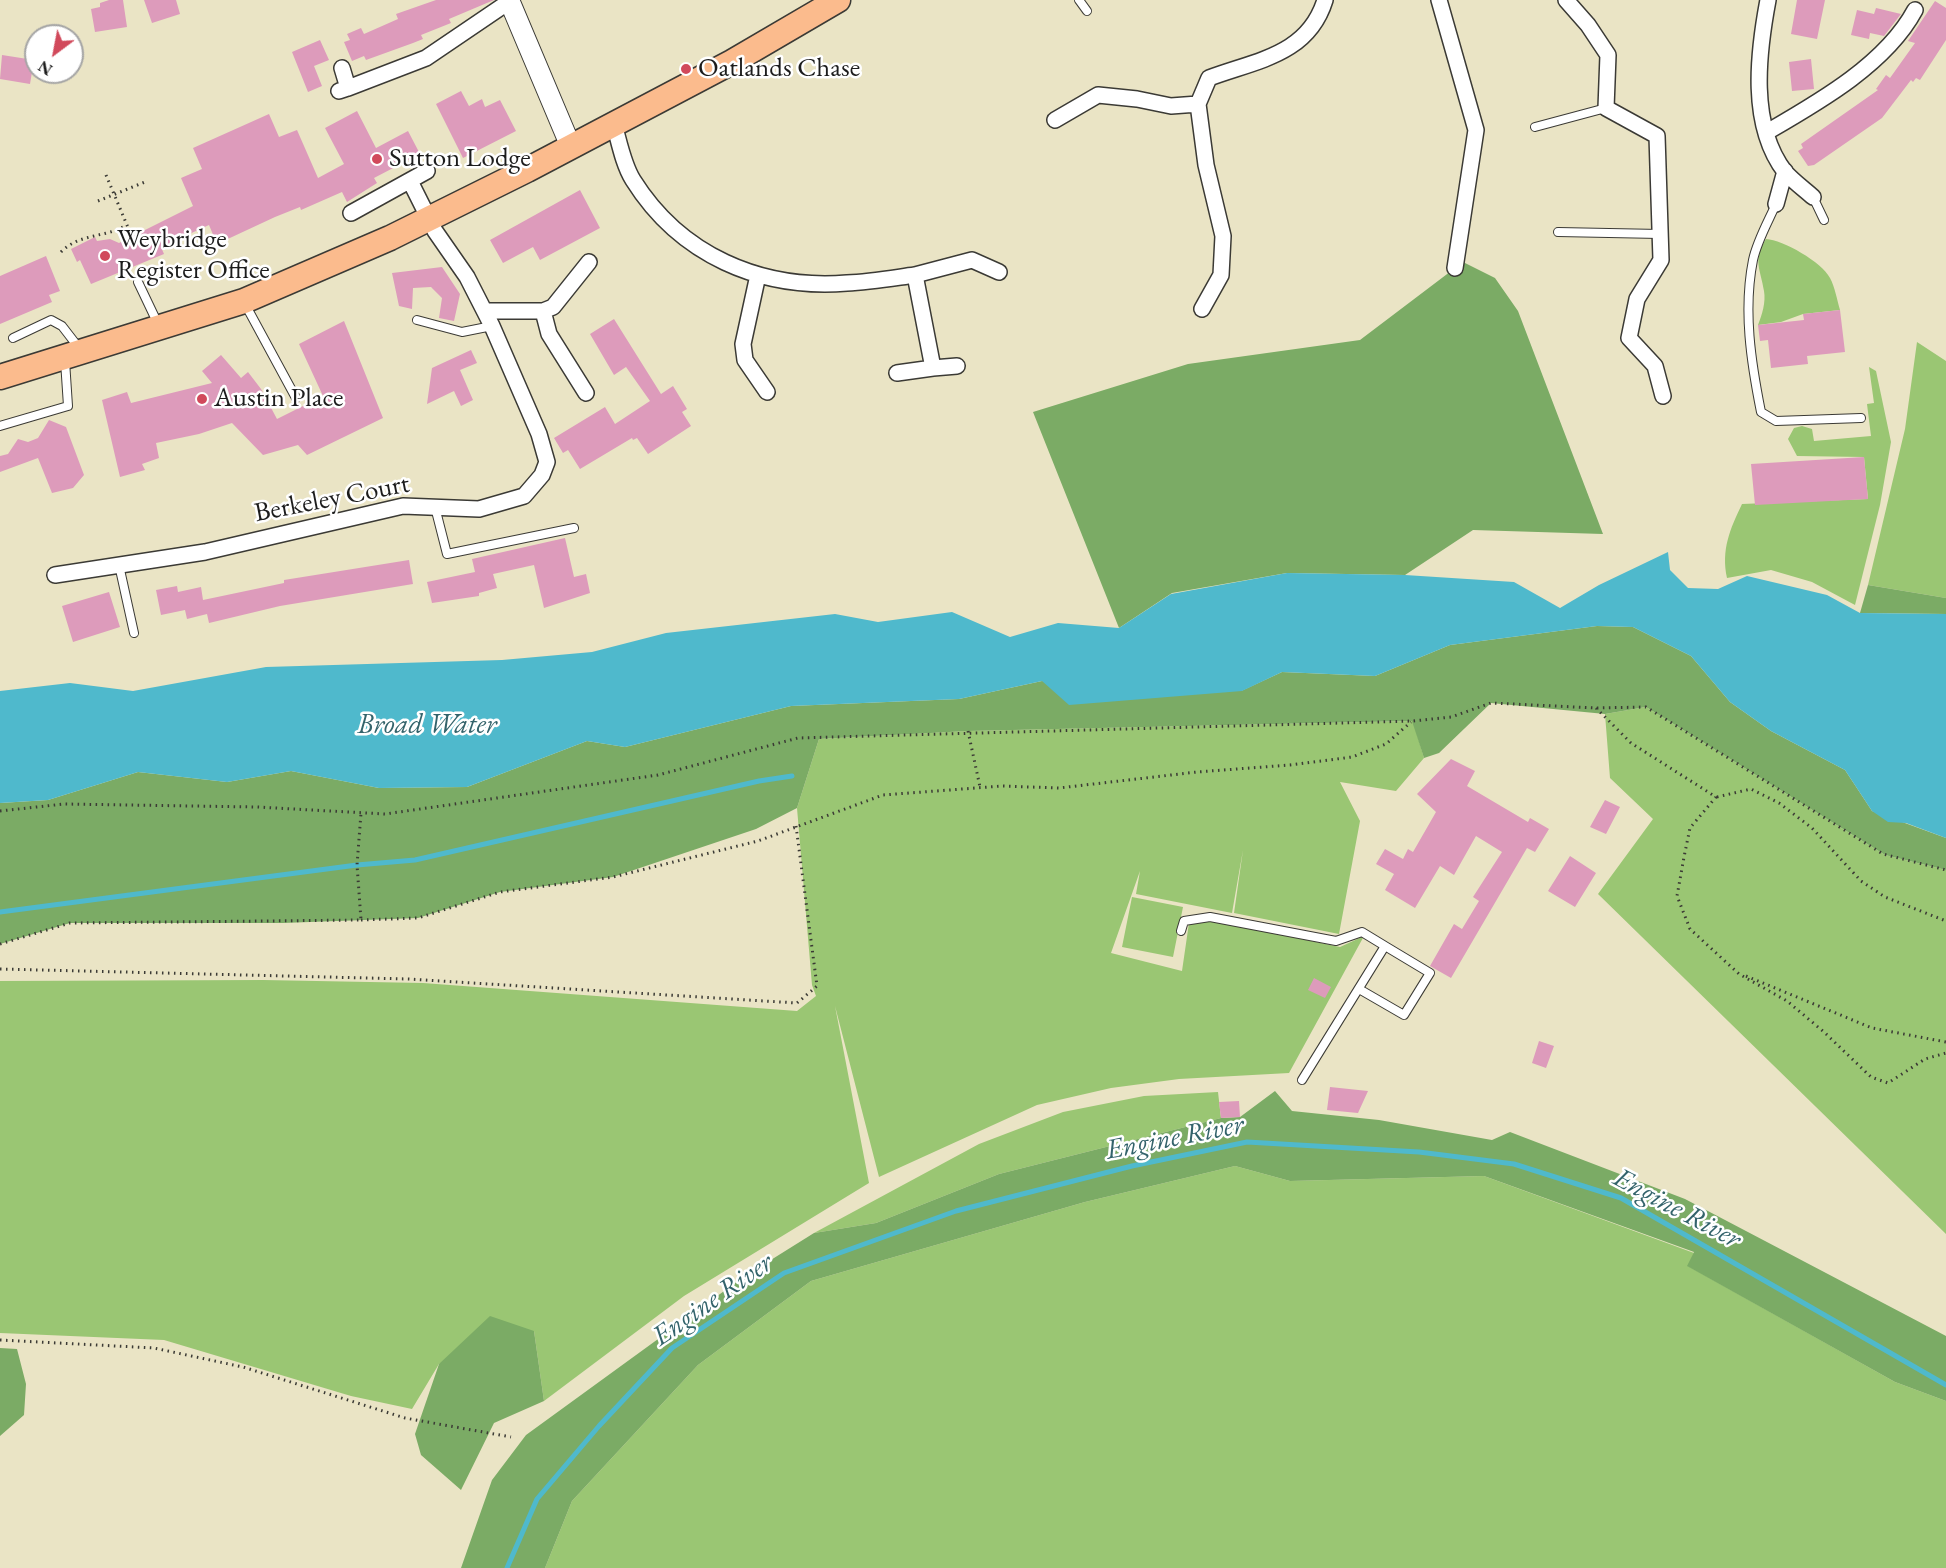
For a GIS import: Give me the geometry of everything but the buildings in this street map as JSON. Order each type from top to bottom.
[{"type":"main road","points":[[1,372],[73,356],[244,301],[430,219],[732,62],[838,0]]},
{"type":"street","points":[[1202,309],[1221,275],[1223,236],[1206,165],[1198,104],[1209,78],[1281,53],[1300,41],[1313,26],[1325,0]]},
{"type":"street","points":[[1439,0],[1476,130],[1455,268]]},
{"type":"street","points":[[1566,0],[1588,25],[1608,55],[1606,108],[1657,136],[1661,260],[1637,299],[1629,338],[1655,366],[1663,396]]},
{"type":"street","points":[[1768,0],[1759,46],[1758,76],[1767,132],[1785,171],[1813,197]]},
{"type":"street","points":[[342,68],[344,89],[426,58],[510,1],[571,147]]},
{"type":"street","points":[[1767,132],[1839,89],[1902,32],[1916,10]]},
{"type":"street","points":[[1055,120],[1098,95],[1137,99],[1171,106],[1198,104]]},
{"type":"street","points":[[614,124],[632,178],[655,210],[685,239],[719,261],[758,275],[797,282],[846,284],[915,275],[972,260],[999,272]]},
{"type":"street","points":[[351,213],[427,171]]},
{"type":"street","points":[[1776,204],[1785,171]]},
{"type":"street","name":"Berkeley Court","points":[[55,575],[205,552],[403,506],[478,509],[524,496],[535,485],[547,462],[539,434],[492,326],[410,181]]},
{"type":"street","points":[[484,311],[543,311],[553,307],[589,262]]},
{"type":"street","points":[[758,275],[744,352],[745,360],[767,392]]},
{"type":"street","points":[[915,275],[933,368]]},
{"type":"street","points":[[543,311],[549,334],[586,393]]},
{"type":"street","points":[[897,373],[957,366]]},
{"type":"lane","points":[[1079,0],[1087,11]]},
{"type":"lane","points":[[1535,127],[1606,108]]},
{"type":"lane","points":[[1813,197],[1824,220]]},
{"type":"lane","points":[[1776,204],[1753,258],[1749,297],[1750,358],[1761,412],[1776,422],[1861,418]]},
{"type":"lane","points":[[1558,232],[1660,234]]},
{"type":"lane","points":[[138,282],[160,327]]},
{"type":"lane","points":[[244,301],[296,398]]},
{"type":"lane","points":[[0,426],[68,406],[73,356],[62,326],[51,320],[13,338]]},
{"type":"lane","points":[[417,320],[462,332],[492,326]]},
{"type":"lane","points":[[434,506],[447,554],[574,528]]},
{"type":"lane","points":[[119,565],[134,633]]},
{"type":"lane","points":[[1180,931],[1184,921],[1210,917],[1336,941],[1362,932],[1430,973],[1404,1015],[1359,989]]},
{"type":"lane","points":[[1302,1080],[1384,946]]},
{"type":"path","points":[[106,175],[125,226],[132,237]]},
{"type":"path","points":[[98,201],[145,182]]},
{"type":"path","points":[[61,252],[76,240],[90,235],[106,235],[125,226]]},
{"type":"path","points":[[0,810],[65,804],[257,807],[385,814],[658,775],[798,738],[968,731],[1413,721],[1451,717],[1491,704],[1596,708],[1646,707],[1883,854],[1946,870]]},
{"type":"path","points":[[1596,708],[1631,743],[1716,797]]},
{"type":"path","points":[[0,944],[70,923],[418,918],[500,892],[613,877],[758,841],[883,795],[980,787],[1059,788],[1352,757],[1386,744],[1413,721]]},
{"type":"path","points":[[968,731],[980,787]]},
{"type":"path","points":[[1946,921],[1885,897],[1861,881],[1812,828],[1779,803],[1750,789],[1716,797],[1690,828],[1677,896],[1690,929],[1739,974],[1787,1002],[1824,1032],[1870,1077],[1888,1083],[1925,1059],[1946,1053]]},
{"type":"path","points":[[361,813],[357,865],[362,920]]},
{"type":"path","points":[[0,969],[408,979],[797,1003],[817,986],[796,826]]},
{"type":"path","points":[[1739,974],[1872,1028],[1946,1042]]},
{"type":"path","points":[[0,1340],[154,1348],[243,1367],[405,1418],[511,1437]]},
{"type":"green space","points":[[1766,239],[1782,243],[1819,265],[1832,282],[1840,310],[1803,314],[1781,322],[1758,325],[1762,313],[1764,291],[1758,259]]},
{"type":"green space","points":[[1463,262],[1495,278],[1518,311],[1603,534],[1473,530],[1405,575],[1287,573],[1172,593],[1119,628],[1033,412],[1188,364],[1360,340]]},
{"type":"green space","points":[[1917,342],[1946,361],[1946,598],[1868,585],[1905,429]]},
{"type":"green space","points":[[1869,367],[1876,371],[1891,442],[1880,505],[1855,605],[1812,582],[1771,570],[1727,578],[1726,549],[1742,504],[1868,499],[1864,457],[1797,456],[1788,439],[1794,428],[1802,426],[1812,429],[1814,441],[1871,436],[1867,404],[1874,403]]},
{"type":"green space","points":[[1868,585],[1946,598],[1946,614],[1860,613]]},
{"type":"green space","points":[[1597,626],[1633,627],[1691,656],[1730,702],[1771,731],[1845,770],[1872,811],[1946,838],[1946,870],[1885,855],[1646,707],[1605,714],[1491,703],[1439,753],[1424,758],[1412,721],[968,731],[819,739],[797,808],[756,829],[613,877],[500,892],[418,918],[283,923],[70,923],[0,944],[0,803],[48,800],[138,772],[227,782],[291,771],[379,788],[467,787],[587,741],[625,747],[791,706],[959,699],[1042,681],[1241,691],[1282,672],[1375,676],[1450,645]]},
{"type":"green space","points":[[1646,707],[1885,855],[1946,870],[1946,1234],[1598,894],[1653,819],[1610,778],[1605,714]]},
{"type":"green space","points":[[1413,721],[1424,758],[1396,791],[1340,782],[1360,821],[1339,934],[1234,913],[1243,850],[1232,913],[1136,894],[1140,871],[1111,953],[1182,971],[1190,916],[1340,947],[1364,936],[1289,1073],[1179,1079],[1111,1088],[1037,1105],[879,1177],[835,1006],[869,1183],[684,1296],[544,1401],[534,1331],[439,1364],[412,1409],[351,1396],[164,1340],[0,1333],[0,981],[263,980],[423,983],[797,1011],[816,996],[812,985],[797,808],[819,739],[968,731]]},
{"type":"green space","points":[[1132,897],[1183,907],[1173,957],[1122,947]]},
{"type":"green space","points":[[1275,1091],[1292,1111],[1379,1120],[1492,1140],[1510,1132],[1685,1199],[1946,1336],[1946,1401],[1895,1382],[1687,1266],[1694,1252],[1484,1176],[1290,1181],[1235,1166],[1085,1202],[811,1281],[698,1365],[572,1501],[545,1568],[461,1568],[492,1480],[526,1435],[742,1278],[814,1233],[876,1223],[999,1174],[1221,1118],[1240,1117]]},
{"type":"green space","points":[[1218,1092],[1221,1118],[999,1174],[876,1223],[814,1233],[979,1144],[1063,1112],[1144,1096]]},
{"type":"green space","points":[[1235,1166],[1290,1181],[1484,1176],[1694,1253],[1688,1266],[1895,1382],[1946,1401],[1946,1568],[545,1568],[572,1501],[698,1365],[811,1281],[1085,1202]]},
{"type":"green space","points":[[490,1316],[534,1331],[544,1401],[494,1423],[461,1490],[421,1455],[415,1434],[439,1364]]},
{"type":"green space","points":[[0,1348],[17,1349],[26,1384],[24,1415],[0,1436]]},
{"type":"water","name":"Broad Water","points":[[1668,552],[1670,570],[1688,588],[1718,589],[1747,576],[1827,595],[1860,613],[1946,614],[1946,838],[1906,823],[1888,822],[1872,811],[1845,770],[1771,731],[1730,702],[1691,656],[1633,627],[1597,626],[1450,645],[1375,676],[1282,672],[1242,691],[1069,705],[1042,681],[959,699],[791,706],[625,747],[587,741],[467,787],[379,788],[291,771],[227,782],[138,772],[48,800],[0,803],[0,691],[70,683],[133,691],[266,667],[502,660],[592,652],[666,633],[835,614],[878,622],[952,612],[1010,637],[1058,623],[1119,628],[1171,594],[1287,573],[1405,575],[1514,582],[1560,608],[1599,585]]},
{"type":"waterway","points":[[0,912],[357,865],[415,860],[759,781],[792,776]]},
{"type":"waterway","name":"Engine River","points":[[507,1568],[537,1499],[599,1426],[672,1348],[784,1273],[956,1211],[1132,1166],[1247,1142],[1419,1152],[1514,1164],[1621,1198],[1946,1385]]},
{"type":"place","name":"Oatlands Chase","points":[[686,69]]},
{"type":"place","name":"Sutton Lodge","points":[[377,159]]},
{"type":"place","name":"Weybridge Register Office","points":[[105,256]]},
{"type":"place","name":"Austin Place","points":[[202,399]]}]
